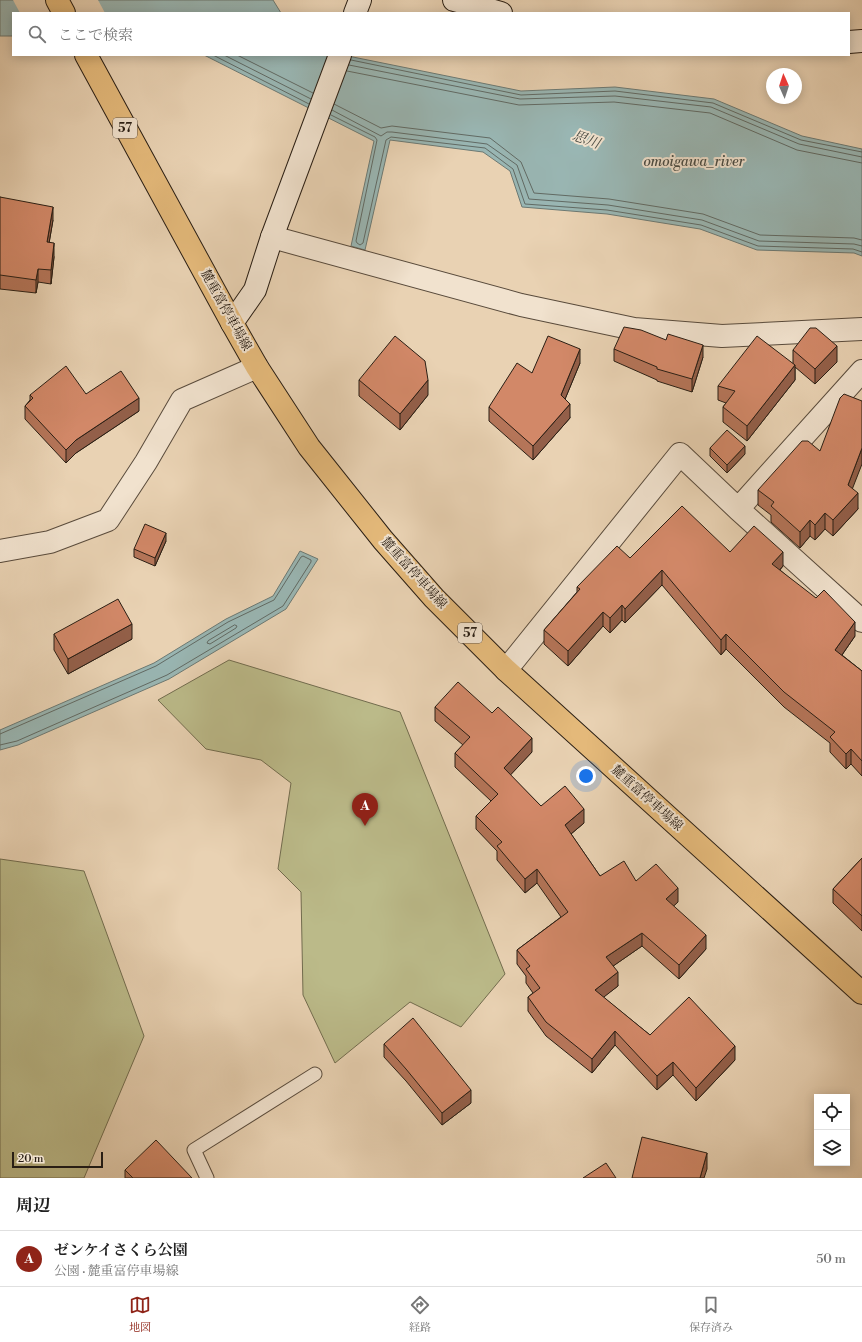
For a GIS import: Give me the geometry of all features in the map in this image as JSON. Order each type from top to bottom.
[{"type":"main road","points":[[56,0],[63,12]]},
{"type":"main road","name":"麓重富停車場線","points":[[87,56],[257,367],[309,447],[383,540],[434,598],[506,670],[862,993]]},
{"type":"street","points":[[355,12],[360,0]]},
{"type":"street","points":[[454,0],[497,12]]},
{"type":"street","points":[[850,42],[862,41]]},
{"type":"street","points":[[232,323],[255,290],[272,237],[340,56]]},
{"type":"street","points":[[272,237],[521,306],[634,329],[722,336],[862,329]]},
{"type":"street","points":[[0,551],[50,542],[108,520],[146,462],[182,400],[257,367]]},
{"type":"street","points":[[738,509],[862,371]]},
{"type":"street","points":[[506,670],[680,454],[738,509],[862,621]]},
{"type":"lane","points":[[207,1178],[194,1150],[315,1074]]},
{"type":"shaded area","points":[[229,660],[400,712],[505,974],[461,1027],[410,1002],[335,1063],[303,995],[301,892],[278,869],[291,783],[261,760],[206,749],[158,700]]},
{"type":"shaded area","points":[[0,859],[84,871],[144,1036],[84,1178],[0,1178]]},
{"type":"water","points":[[0,0],[273,0],[280,12],[12,12],[12,36],[0,36]]},
{"type":"water","name":"omoigawa_river","points":[[206,56],[348,56],[521,91],[615,87],[714,99],[802,136],[862,149],[862,256],[854,253],[757,250],[700,229],[607,214],[522,207],[510,171],[483,152],[390,140],[365,250],[351,246],[374,141]]},
{"type":"water","points":[[300,551],[318,559],[286,609],[169,679],[18,745],[0,750],[0,730],[154,663],[226,619],[273,596]]},
{"type":"pier","points":[[13,0],[98,0],[104,12],[19,12]]},
{"type":"building","points":[[0,197],[53,207],[47,242],[54,243],[51,270],[38,269],[36,280],[0,275]]},
{"type":"building","points":[[624,327],[641,330],[666,340],[668,334],[703,345],[692,379],[657,369],[657,367],[614,349]]},
{"type":"building","points":[[810,328],[816,328],[837,346],[815,369],[793,350]]},
{"type":"building","points":[[395,336],[425,361],[428,380],[400,414],[359,380]]},
{"type":"building","points":[[548,336],[580,349],[561,395],[570,404],[533,446],[489,407],[517,363],[532,373]]},
{"type":"building","points":[[757,336],[795,365],[747,426],[723,407],[735,391],[718,386]]},
{"type":"building","points":[[66,366],[86,394],[121,371],[139,398],[76,440],[66,450],[25,406],[33,398],[30,395]]},
{"type":"building","points":[[844,394],[862,401],[862,448],[848,485],[858,493],[833,520],[825,513],[815,525],[810,520],[800,532],[771,506],[774,502],[758,490],[802,441],[808,441],[820,451],[840,398]]},
{"type":"building","points":[[727,430],[745,446],[727,465],[710,448]]},
{"type":"building","points":[[682,506],[730,552],[754,526],[783,552],[772,564],[816,598],[824,590],[855,622],[835,650],[862,671],[862,761],[851,749],[846,754],[830,737],[835,732],[784,692],[726,634],[721,640],[662,570],[625,609],[622,605],[610,618],[603,612],[568,651],[544,630],[580,589],[577,587],[617,546],[630,558]]},
{"type":"building","points":[[145,524],[166,533],[155,558],[134,549]]},
{"type":"building","points":[[118,599],[132,624],[68,659],[54,634]]},
{"type":"building","points":[[458,682],[492,713],[498,707],[532,738],[504,768],[541,806],[565,786],[584,809],[565,825],[600,876],[624,861],[636,881],[656,864],[678,888],[666,899],[706,935],[679,965],[642,933],[606,957],[618,972],[595,990],[650,1035],[689,997],[735,1046],[696,1088],[673,1062],[657,1076],[615,1031],[592,1059],[546,1022],[528,997],[540,988],[526,969],[530,966],[517,950],[568,912],[537,869],[525,879],[497,846],[502,842],[476,816],[498,794],[455,753],[470,737],[435,707]]},
{"type":"building","points":[[862,858],[862,916],[833,889]]},
{"type":"building","points":[[413,1018],[471,1090],[442,1113],[384,1044]]},
{"type":"building","points":[[642,1137],[707,1153],[700,1178],[632,1178]]},
{"type":"building","points":[[156,1140],[192,1178],[133,1178],[125,1170]]},
{"type":"building","points":[[606,1163],[616,1178],[583,1178]]},
{"type":"place","name":"ゼンケイさくら公園","points":[[365,826]]},
{"type":"water label","name":"思川","points":[[586,140]]}]
